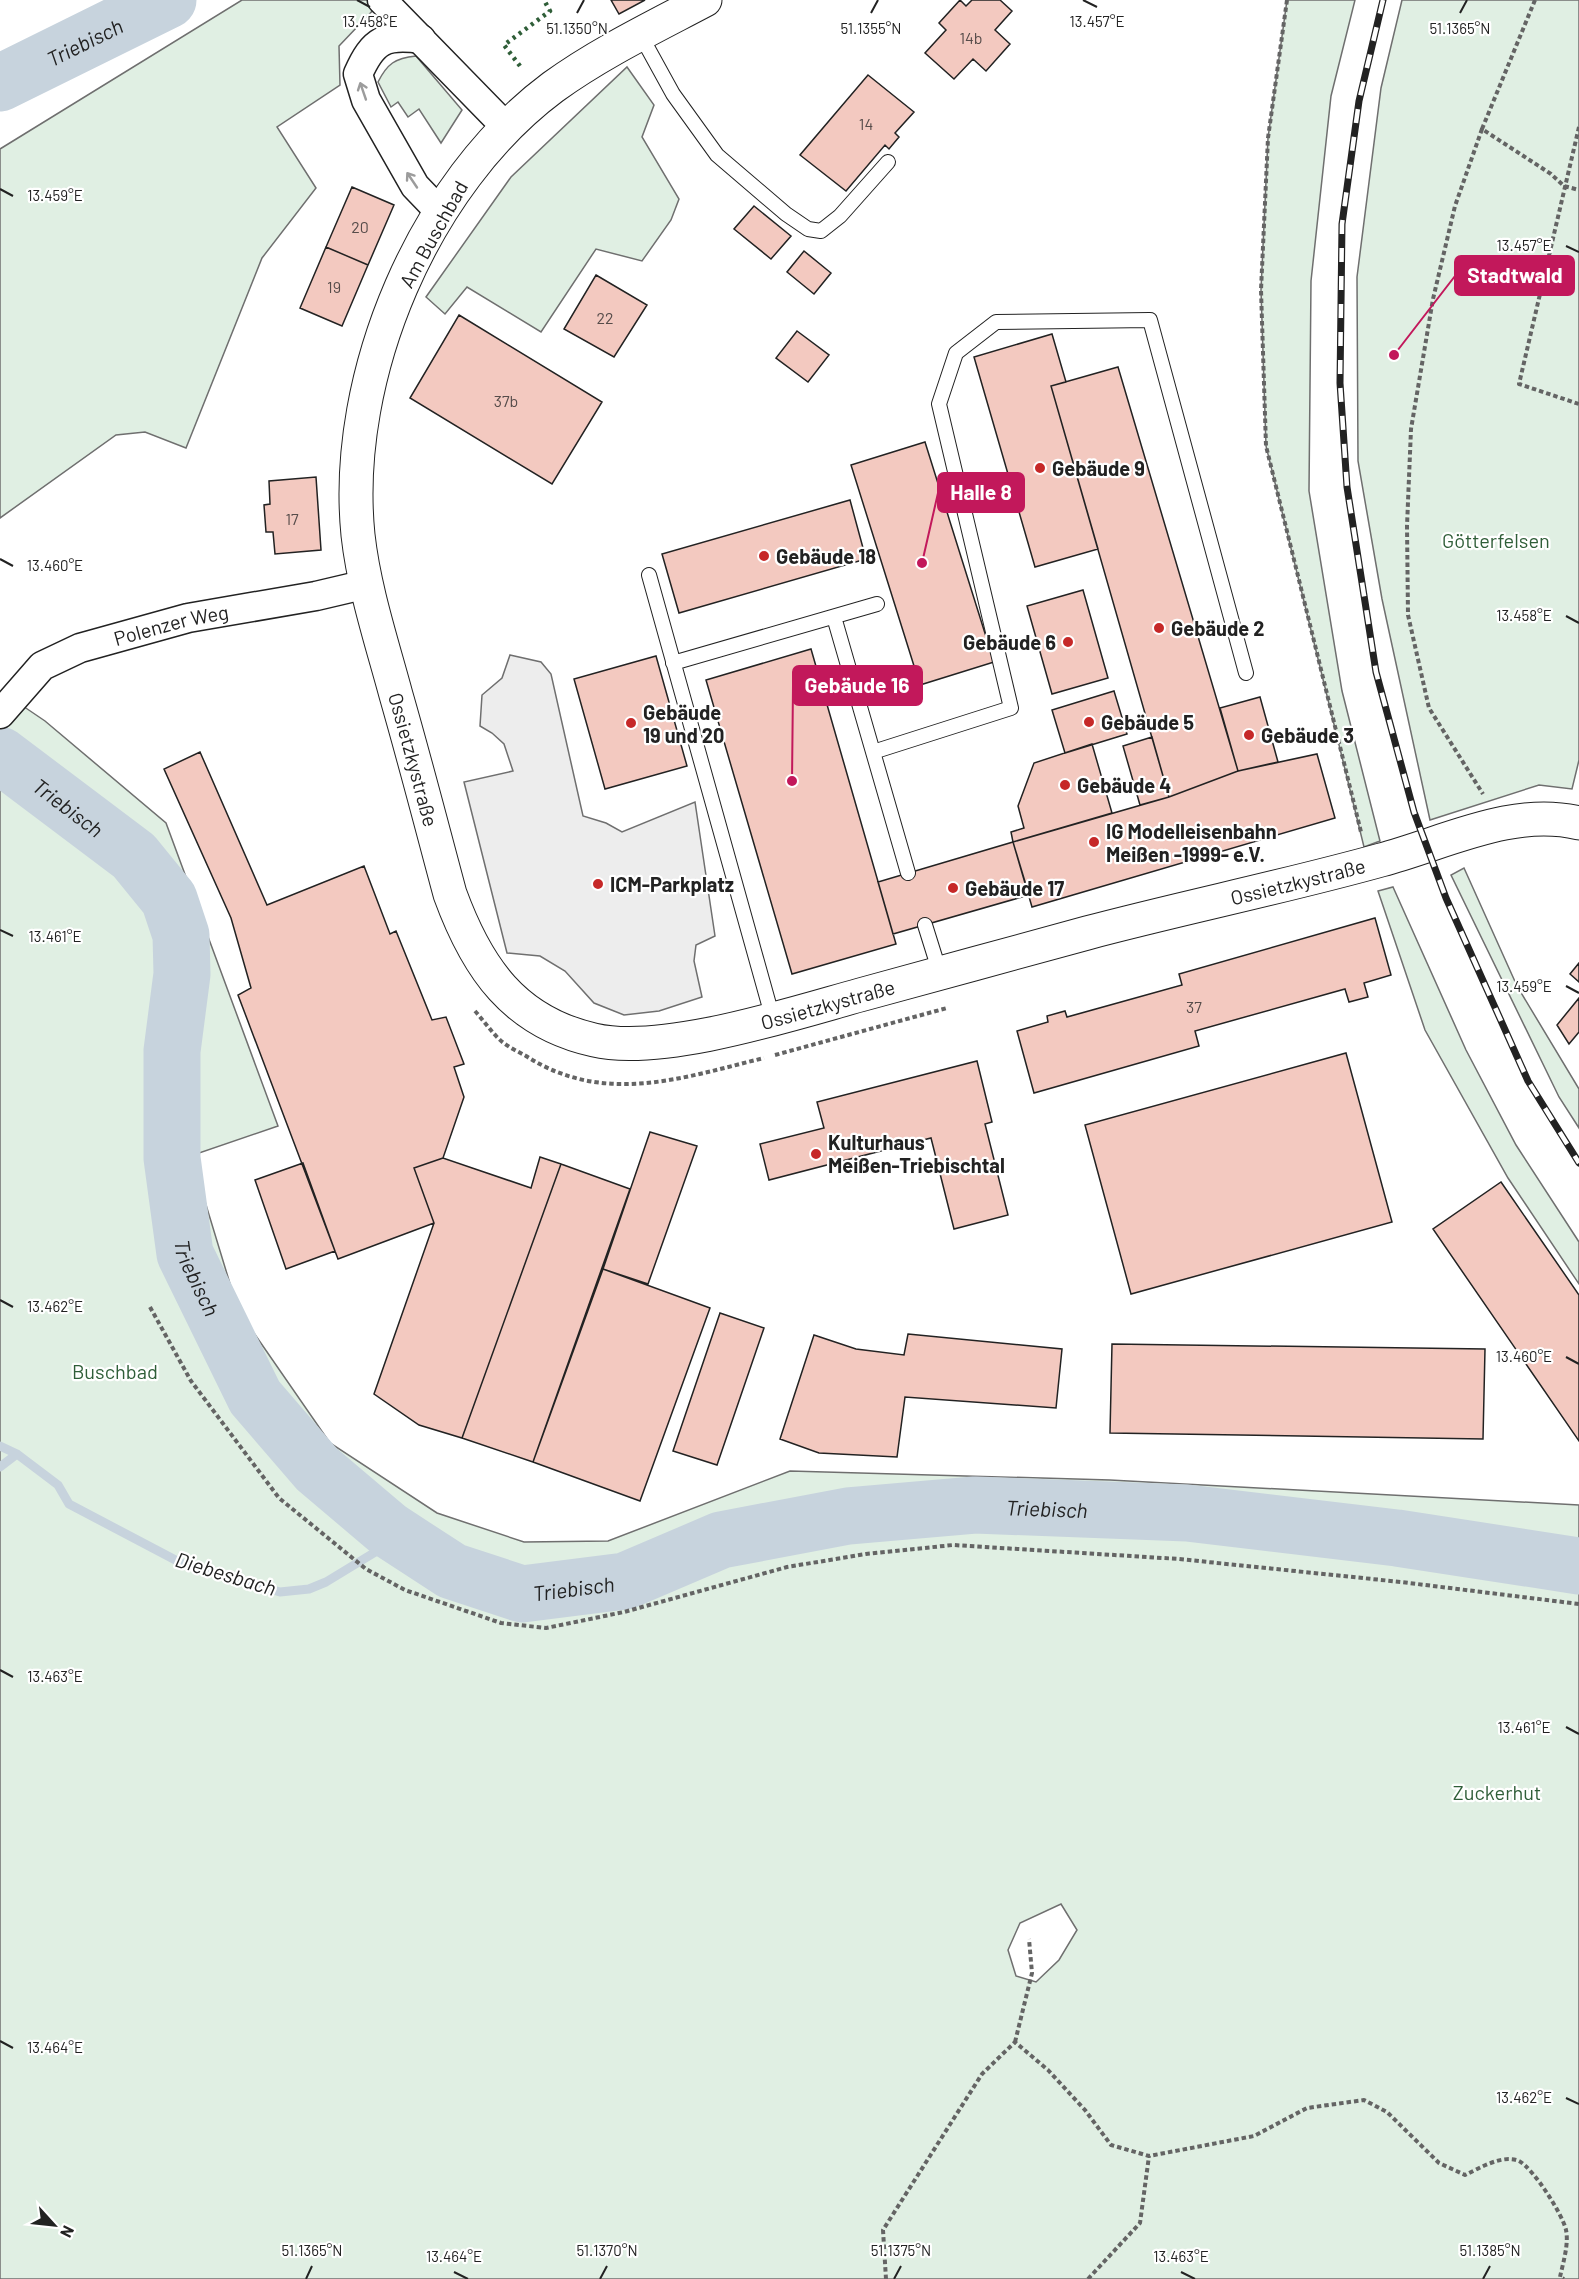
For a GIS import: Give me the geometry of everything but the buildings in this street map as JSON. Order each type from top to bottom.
[{"type":"main road","name":"Am Buschbad","points":[[367,584],[358,537],[356,487],[361,426],[370,380],[384,334],[404,283],[440,212],[471,167],[507,128],[552,88],[640,34],[705,0]]},
{"type":"main road","name":"Ossietzkystraße","points":[[367,584],[447,882],[461,925],[488,973],[519,1006],[554,1029],[597,1041],[639,1044],[680,1039],[773,1019],[1111,927],[1369,864],[1501,824],[1532,817],[1579,823]]},
{"type":"street","points":[[382,0],[507,128]]},
{"type":"street","points":[[421,39],[398,35],[382,42],[366,54],[358,74],[366,99],[415,186],[440,212]]},
{"type":"street","name":"Polenzer Weg","points":[[7,707],[42,666],[80,648],[188,618],[316,596],[367,584]]},
{"type":"lane","points":[[640,34],[673,94],[717,155],[786,214],[808,229],[821,231],[840,216],[888,162]]},
{"type":"lane","points":[[873,752],[1011,708],[939,404],[956,353],[996,322],[1150,320],[1246,673]]},
{"type":"lane","points":[[649,575],[773,1019]]},
{"type":"lane","points":[[673,663],[877,604]]},
{"type":"lane","points":[[834,617],[908,873]]},
{"type":"lane","points":[[925,925],[940,973]]},
{"type":"path","points":[[1287,0],[1268,138],[1261,290],[1266,446],[1369,864]]},
{"type":"path","points":[[1501,824],[1429,708],[1408,615],[1407,526],[1411,429],[1433,299],[1455,206],[1482,129],[1535,0]]},
{"type":"path","points":[[1579,127],[1519,384],[1579,404]]},
{"type":"path","points":[[1482,129],[1551,174],[1564,186],[1579,190]]},
{"type":"path","points":[[473,1008],[500,1040],[538,1064],[572,1078],[606,1086],[668,1082],[796,1050],[955,1006]]},
{"type":"path","points":[[150,1307],[191,1382],[279,1498],[348,1557],[366,1569],[405,1590],[457,1610],[501,1623],[546,1628],[624,1612],[787,1567],[866,1554],[954,1545],[1179,1559],[1401,1581],[1579,1604]]},
{"type":"path","points":[[886,2279],[883,2230],[982,2074],[1015,2042],[1032,1973],[1029,1939]]},
{"type":"path","points":[[1015,2042],[1048,2070],[1085,2110],[1112,2145],[1149,2156],[1254,2136],[1307,2108],[1364,2100],[1387,2112],[1439,2163],[1466,2175],[1501,2160],[1518,2161],[1532,2174],[1551,2200],[1566,2230],[1560,2277],[1564,2279]]},
{"type":"path","points":[[1088,2279],[1140,2223],[1149,2156]]},
{"type":"green space","points":[[242,0],[369,0],[377,6],[339,46],[340,85],[277,127],[316,188],[262,258],[186,448],[145,432],[116,435],[0,518],[0,149]]},
{"type":"green space","points":[[1287,0],[1355,0],[1331,96],[1311,281],[1309,491],[1342,691],[1380,841],[1364,847],[1266,446],[1261,290],[1268,138]]},
{"type":"green space","name":"Götterfelsen","points":[[1402,0],[1579,0],[1579,760],[1572,789],[1539,785],[1430,820],[1382,599],[1358,461],[1357,277],[1381,88]]},
{"type":"green space","points":[[416,56],[462,110],[441,143],[419,109],[408,117],[398,102],[391,107],[378,82],[392,63],[402,58]]},
{"type":"green space","points":[[627,67],[654,105],[642,137],[679,199],[671,220],[642,261],[596,249],[541,332],[467,287],[445,314],[426,297],[511,177]]},
{"type":"green space","points":[[14,700],[45,721],[166,823],[278,1126],[196,1154],[196,1172],[238,1310],[330,1443],[437,1513],[524,1542],[608,1541],[790,1471],[1110,1480],[1579,1505],[1579,2279],[0,2279],[0,715]],"holes":[[[1061,1904],[1077,1930],[1059,1960],[1036,1982],[1016,1976],[1008,1950],[1020,1923]]]},
{"type":"green space","points":[[1464,868],[1517,986],[1579,1089],[1579,1128],[1559,1097],[1451,875]]},
{"type":"green space","points":[[1393,887],[1466,1050],[1516,1145],[1579,1242],[1579,1284],[1508,1178],[1425,1030],[1378,891]]},
{"type":"shaded area","name":"ICM-Parkplatz","points":[[510,655],[541,662],[551,674],[583,816],[606,823],[622,832],[695,802],[715,936],[696,945],[694,961],[702,997],[659,1011],[624,1015],[594,1003],[565,971],[540,956],[507,953],[464,782],[513,771],[504,744],[480,726],[482,695],[502,678]]},
{"type":"waterway","name":"Triebisch","points":[[0,83],[168,0]]},
{"type":"waterway","name":"Triebisch","points":[[0,755],[134,856],[169,899],[181,935],[182,974],[172,1051],[172,1158],[185,1254],[255,1397],[317,1469],[389,1530],[452,1571],[522,1594],[625,1581],[721,1540],[848,1516],[975,1505],[1187,1513],[1397,1538],[1579,1566]]},
{"type":"waterway","name":"Diebesbach","points":[[0,1446],[17,1454],[58,1485],[69,1504],[183,1564],[280,1592],[309,1589],[326,1582],[400,1537]]},
{"type":"waterway","points":[[0,1467],[17,1454]]},
{"type":"railway","points":[[1383,0],[1359,101],[1342,224],[1340,383],[1347,487],[1376,672],[1414,812],[1446,898],[1528,1081],[1579,1163]]},
{"type":"hedge","points":[[520,66],[504,45],[550,11],[544,0]]},
{"type":"place","name":"Stadtwald","points":[[1394,355]]},
{"type":"place","name":"Gebäude 9","points":[[1040,468]]},
{"type":"place","name":"Gebäude 18","points":[[764,556]]},
{"type":"place","name":"Halle 8","points":[[922,563]]},
{"type":"place","name":"Gebäude 2","points":[[1159,628]]},
{"type":"place","name":"Gebäude 6","points":[[1068,642]]},
{"type":"place","name":"Gebäude 5","points":[[1089,722]]},
{"type":"place","name":"Gebäude 19 und 20","points":[[631,723]]},
{"type":"place","name":"Gebäude 3","points":[[1249,735]]},
{"type":"place","name":"Gebäude 16","points":[[792,781]]},
{"type":"place","name":"Gebäude 4","points":[[1065,785]]},
{"type":"place","name":"IG Modelleisenbahn Meißen -1999- e.V.","points":[[1094,842]]},
{"type":"place","name":"ICM-Parkplatz","points":[[598,884]]},
{"type":"place","name":"Gebäude 17","points":[[953,888]]},
{"type":"place","name":"Kulturhaus Meißen-Triebischtal","points":[[816,1154]]},
{"type":"park label","name":"Buschbad","points":[[115,1371]]},
{"type":"park label","name":"Zuckerhut","points":[[1497,1792]]}]
